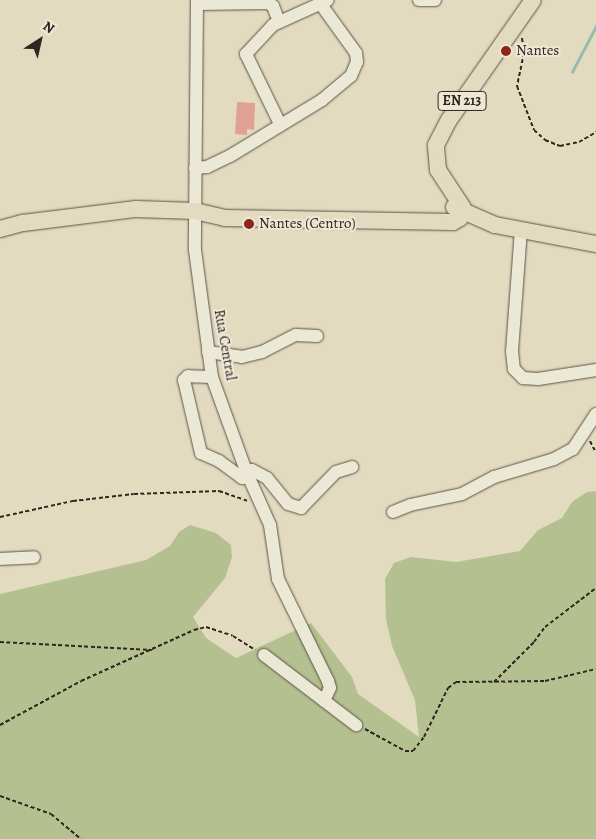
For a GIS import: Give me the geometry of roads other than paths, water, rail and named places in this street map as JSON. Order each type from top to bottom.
[{"type":"main road","name":"EN 213","points":[[532,0],[449,120],[436,145],[438,170],[454,210],[484,222],[596,244]]},
{"type":"main road","points":[[0,229],[108,211],[195,211],[225,218],[430,219],[454,210]]},
{"type":"street","points":[[419,0],[435,0]]},
{"type":"street","points":[[197,2],[268,3],[279,22]]},
{"type":"street","name":"Rua Central","points":[[197,2],[195,250],[212,377],[247,474],[274,538],[278,579],[328,680],[330,688],[324,701]]},
{"type":"street","points":[[195,168],[207,167],[230,156],[322,100],[340,87],[356,68],[356,53],[324,2],[279,22],[246,54],[280,124]]},
{"type":"street","points":[[521,229],[512,351],[514,369],[523,378],[538,379],[596,370]]},
{"type":"street","points":[[208,352],[242,357],[262,352],[296,334],[317,336]]},
{"type":"street","points":[[212,377],[188,376],[184,380],[200,453],[219,461],[242,478],[252,470],[267,478],[288,504],[301,508],[336,472],[352,467]]},
{"type":"street","points":[[393,512],[410,505],[462,494],[494,477],[554,459],[573,449],[596,414]]},
{"type":"street","points":[[0,558],[34,557]]},
{"type":"street","points":[[264,655],[356,725]]},
{"type":"waterway","points":[[572,72],[596,26]]},
{"type":"place","name":"Nantes","points":[[506,51]]},
{"type":"place","name":"Nantes (Centro)","points":[[249,224]]}]
